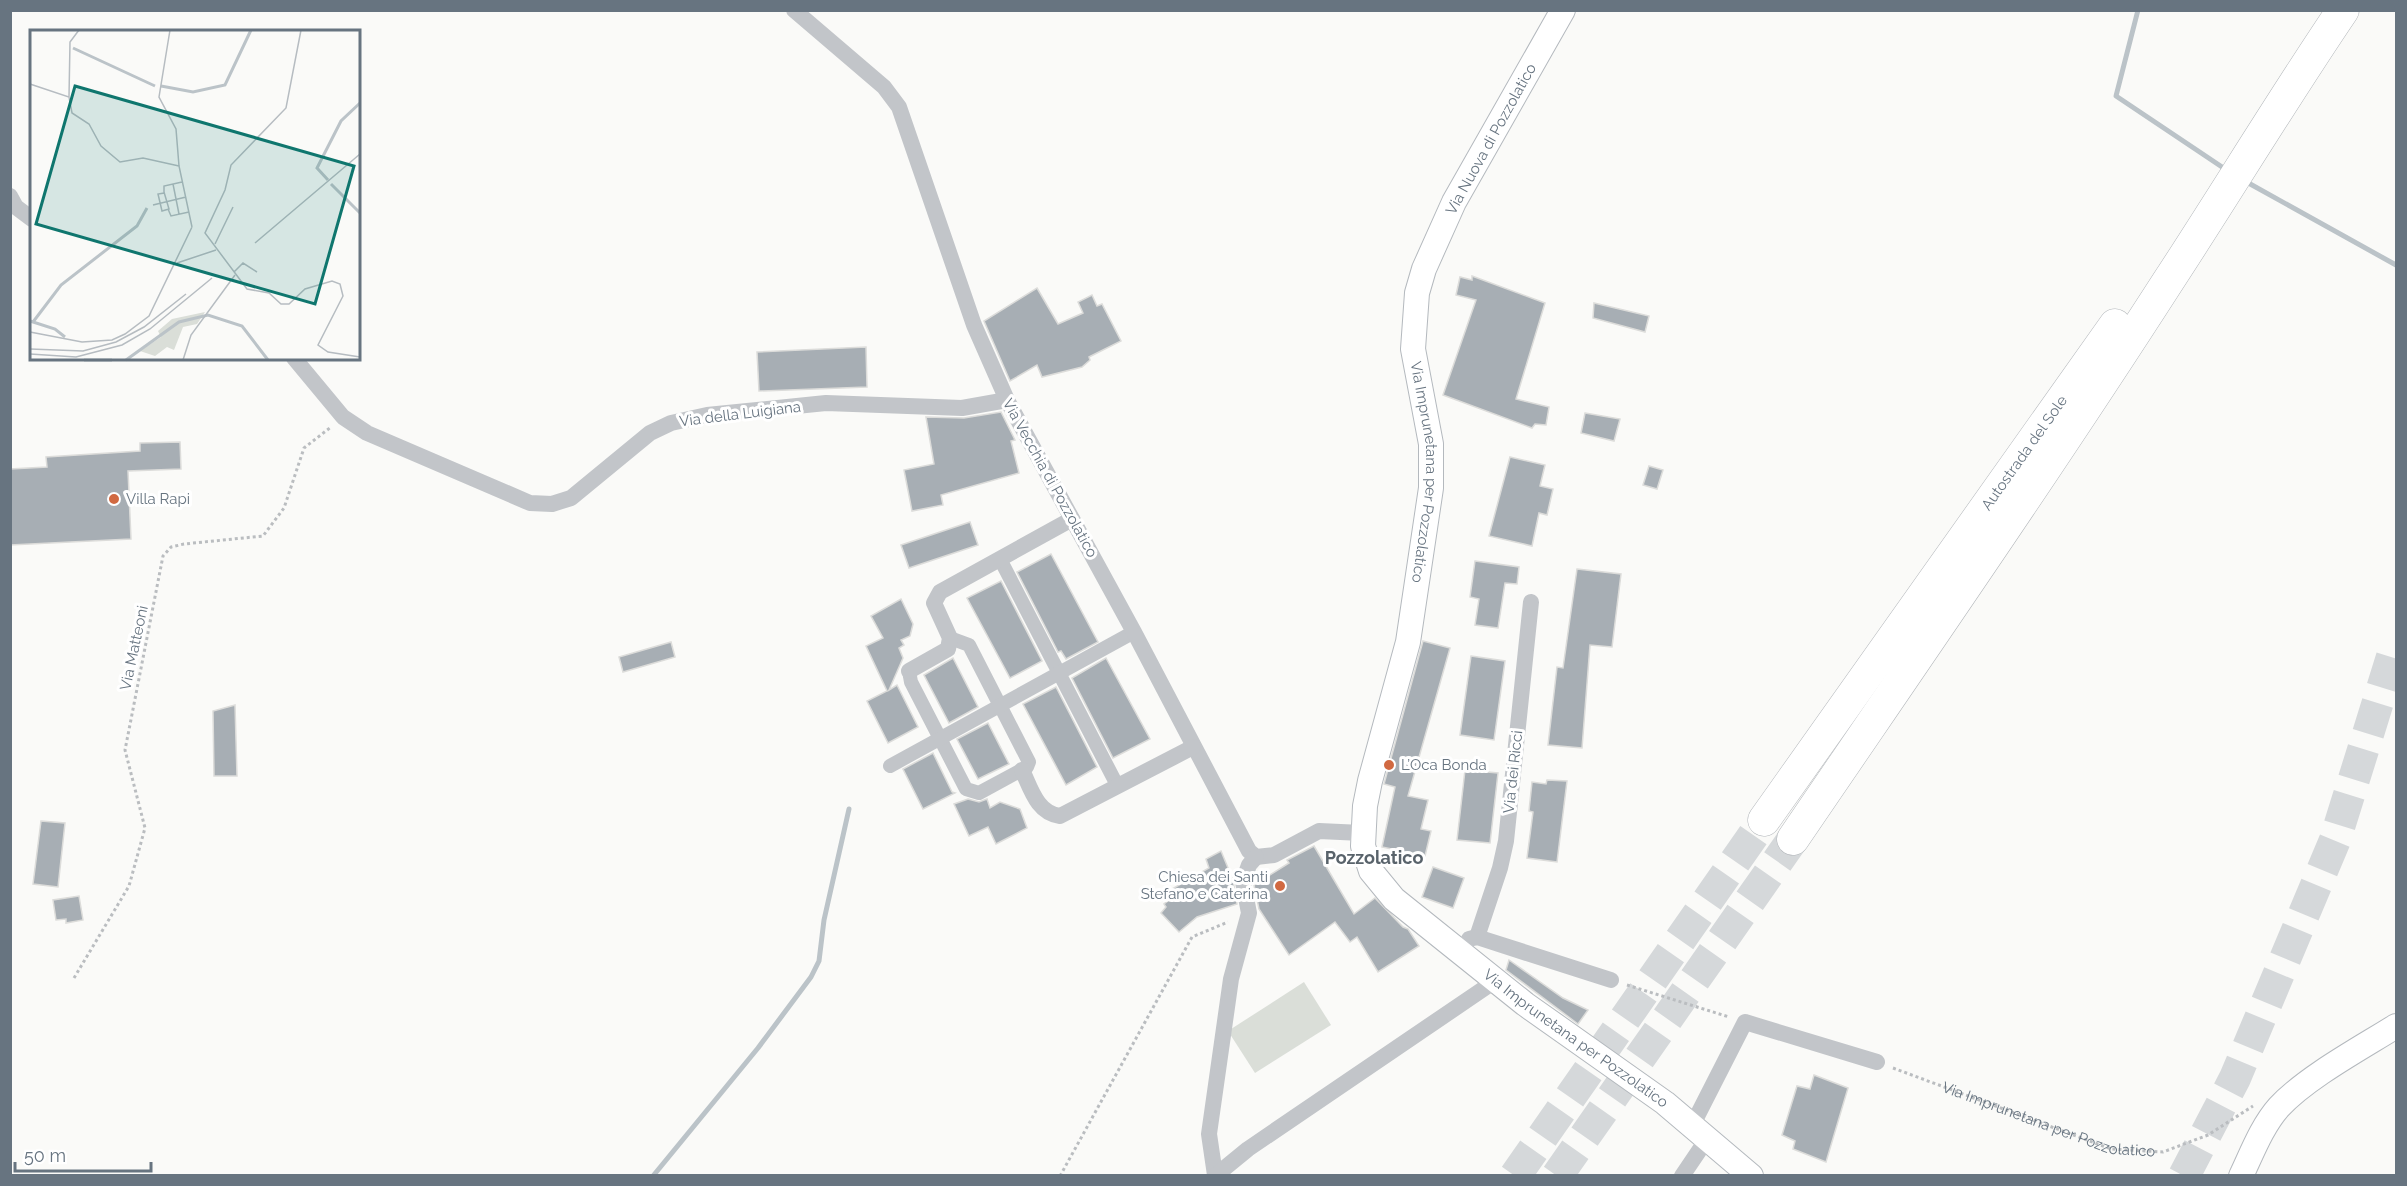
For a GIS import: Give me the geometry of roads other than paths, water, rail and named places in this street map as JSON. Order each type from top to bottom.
[{"type":"highway","name":"Autostrada del Sole","points":[[1793,839],[2047,466],[2169,282],[2290,88],[2343,10]]},
{"type":"highway","name":"Autostrada del Sole","points":[[1764,820],[2156,267],[2290,88]]},
{"type":"main road","name":"Via Nuova di Pozzolatico","points":[[1424,269],[1454,202],[1563,10]]},
{"type":"main road","name":"Via Imprunetana per Pozzolatico","points":[[1424,269],[1414,311],[1413,349],[1431,444],[1431,488],[1408,642],[1370,781],[1362,833],[1371,872],[1381,886],[1468,944],[1495,981],[1570,1038],[1656,1096],[1751,1176]]},
{"type":"main road","points":[[2241,1176],[2266,1126],[2278,1109],[2295,1093],[2397,1026]]},
{"type":"street","name":"Via Vecchia di Pozzolatico","points":[[794,10],[884,87],[899,107],[974,325],[1007,400],[1134,632],[1244,843],[1256,857]]},
{"type":"street","points":[[10,196],[16,207],[30,218]]},
{"type":"street","name":"Via della Luigiana","points":[[296,360],[343,417],[367,433],[530,503],[552,504],[571,498],[632,447],[671,423],[707,415],[826,403],[962,408],[1007,400]]},
{"type":"street","points":[[950,638],[969,645],[1029,762],[1027,767],[980,793],[972,793],[966,789],[910,682],[909,671],[948,649],[950,638],[934,603],[940,592],[1072,519]]},
{"type":"street","points":[[1000,559],[1117,785]]},
{"type":"street","name":"Via dei Ricci","points":[[1468,944],[1500,868],[1506,841],[1531,602]]},
{"type":"street","points":[[890,766],[1134,632]]},
{"type":"street","points":[[1022,770],[1040,807],[1050,814],[1060,816],[1193,747]]},
{"type":"street","points":[[1362,833],[1319,831],[1274,855],[1256,857],[1249,865],[1243,882],[1249,913],[1232,978],[1209,1134],[1215,1175],[1248,1149],[1495,981]]},
{"type":"street","name":"Via Imprunetana per Pozzolatico","points":[[1468,944],[1611,980]]},
{"type":"street","points":[[1682,1176],[1744,1022],[1877,1062]]},
{"type":"waterway","points":[[2138,10],[2116,96],[2228,171]]},
{"type":"waterway","points":[[2243,180],[2396,265]]},
{"type":"waterway","points":[[653,1176],[758,1048],[811,977],[819,961],[824,920],[849,809]]},
{"type":"tunnel","points":[[2184,1176],[2235,1078],[2335,840],[2396,644]]},
{"type":"tunnel","points":[[1515,1176],[1764,820]]},
{"type":"tunnel","points":[[1557,1176],[1793,839]]},
{"type":"place","name":"Villa Rapi","points":[[114,499]]},
{"type":"place","name":"L’Oca Bonda","points":[[1389,765]]},
{"type":"place","name":"Chiesa dei Santi Stefano e Caterina","points":[[1280,886]]},
{"type":"district","name":"Pozzolatico","points":[[1374,858]]}]
